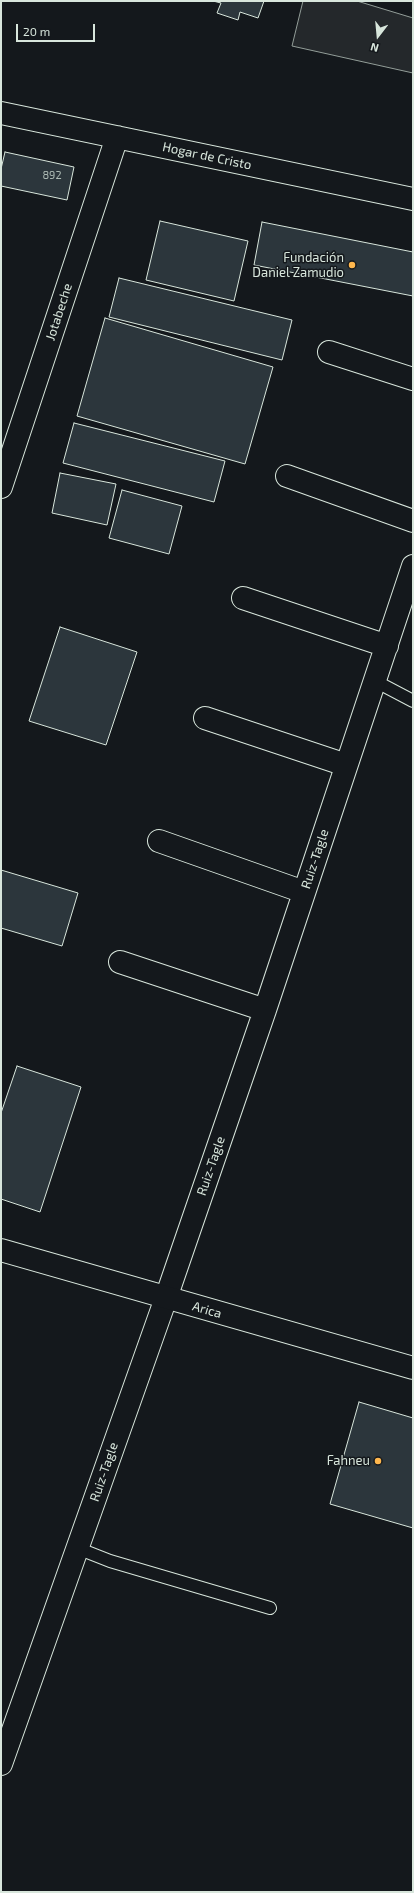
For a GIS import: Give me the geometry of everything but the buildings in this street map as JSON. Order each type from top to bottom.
[{"type":"street","name":"Hogar de Cristo","points":[[1,112],[413,199]]},
{"type":"street","name":"Jotabeche","points":[[1,487],[117,137]]},
{"type":"street","points":[[329,352],[413,379]]},
{"type":"street","points":[[288,476],[413,521]]},
{"type":"street","name":"Ruiz-Tagle","points":[[1,1764],[166,1298],[265,1010],[413,566]]},
{"type":"street","points":[[243,598],[386,646]]},
{"type":"street","points":[[205,718],[346,765]]},
{"type":"street","points":[[159,841],[304,892]]},
{"type":"street","points":[[120,962],[265,1010]]},
{"type":"street","name":"Arica","points":[[1,1250],[413,1368]]},
{"type":"lane","points":[[375,681],[413,701]]},
{"type":"lane","points":[[77,1548],[110,1560],[270,1608]]},
{"type":"shaded area","points":[[303,1],[357,1],[413,18],[413,73],[292,46]]},
{"type":"place","name":"Fundación Daniel Zamudio","points":[[352,265]]},
{"type":"place","name":"Fahneu","points":[[378,1461]]}]
